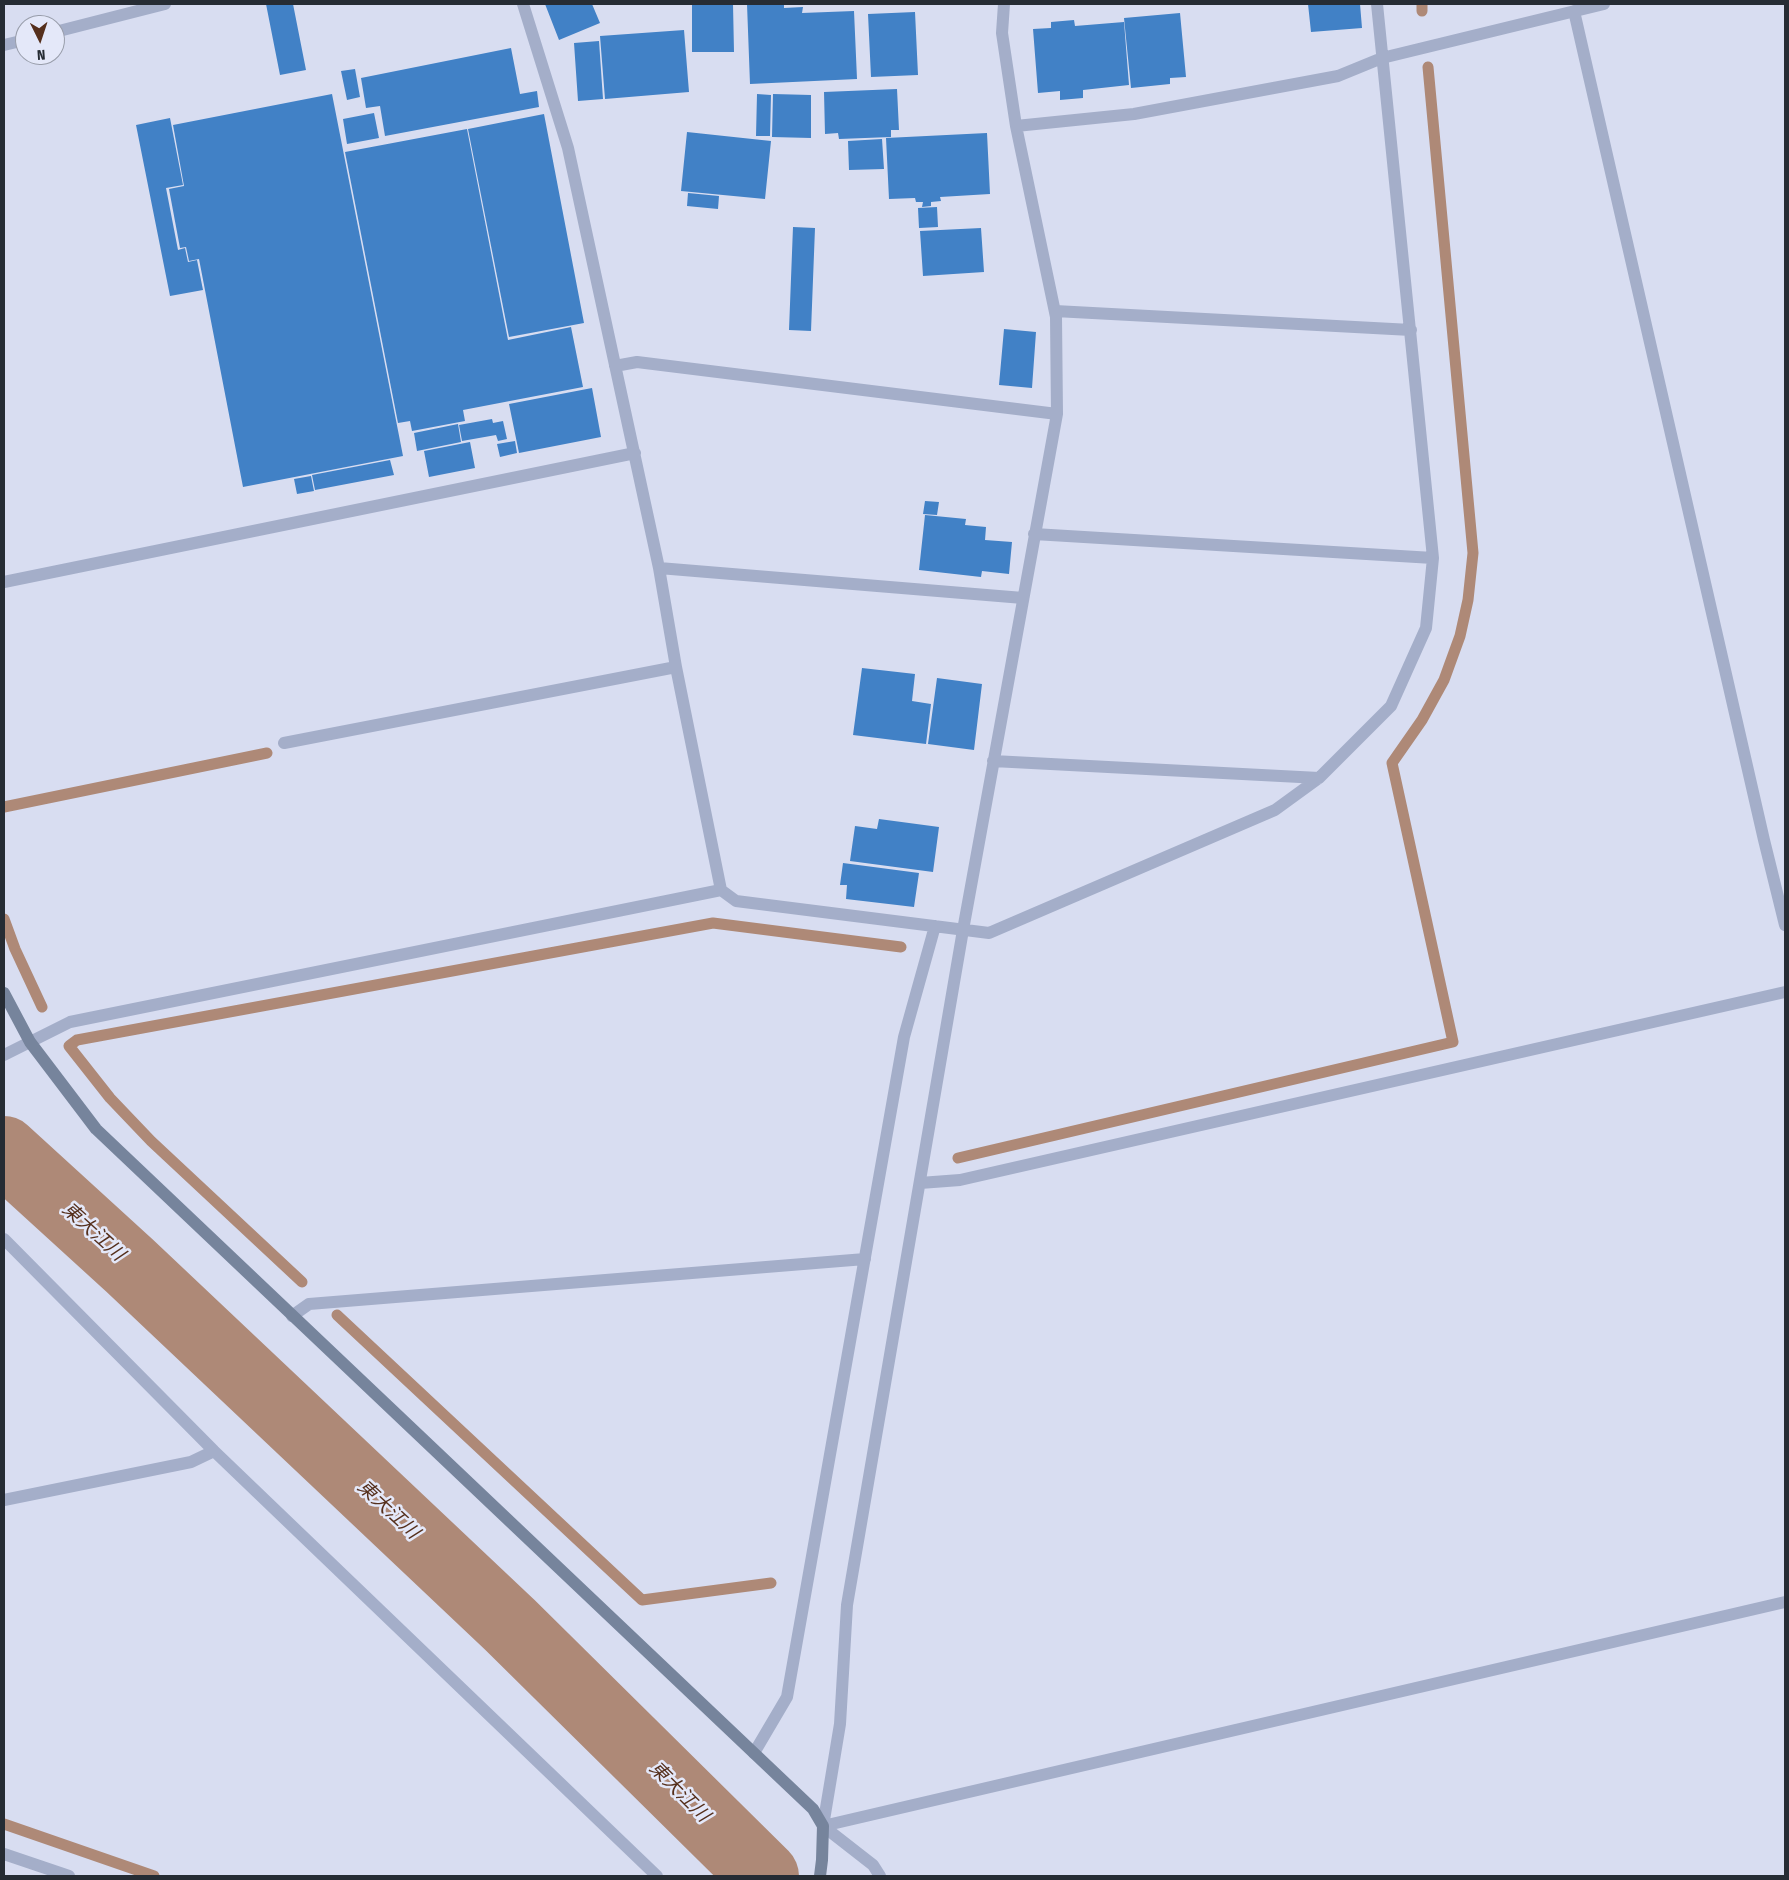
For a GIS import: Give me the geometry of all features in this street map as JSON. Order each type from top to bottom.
[{"type":"street","points":[[65,29],[165,4]]},
{"type":"street","points":[[523,4],[568,148],[659,568],[676,667],[721,890],[736,901],[989,933],[1275,810],[1319,778],[1391,706],[1426,628],[1433,558],[1377,4]]},
{"type":"street","points":[[820,1876],[823,1826],[840,1724],[846,1605],[963,930],[1057,414],[1055,311],[1016,126],[1002,33],[1004,4]]},
{"type":"street","points":[[1016,126],[1134,114],[1338,76],[1382,58],[1604,4]]},
{"type":"street","points":[[1574,11],[1785,925]]},
{"type":"street","points":[[1055,311],[1410,330]]},
{"type":"street","points":[[615,366],[637,362],[1057,414]]},
{"type":"street","points":[[4,582],[635,453]]},
{"type":"street","points":[[1034,534],[1433,558]]},
{"type":"street","points":[[659,568],[1023,598]]},
{"type":"street","points":[[284,743],[676,667]]},
{"type":"street","points":[[993,761],[1319,778]]},
{"type":"street","points":[[5,1054],[70,1022],[721,890]]},
{"type":"street","points":[[754,1753],[787,1697],[904,1037],[935,926]]},
{"type":"street","points":[[4,992],[30,1042],[96,1129],[813,1809],[823,1826],[873,1865],[880,1876]]},
{"type":"street","points":[[920,1183],[960,1180],[1785,992]]},
{"type":"street","points":[[4,1239],[214,1450],[657,1876]]},
{"type":"street","points":[[292,1316],[309,1304],[864,1259]]},
{"type":"street","points":[[4,1500],[191,1462],[214,1450]]},
{"type":"street","points":[[823,1826],[1785,1602]]},
{"type":"street","points":[[4,1854],[69,1876]]},
{"type":"building","points":[[266,4],[293,4],[306,70],[280,75]]},
{"type":"building","points":[[545,4],[592,4],[600,23],[559,40]]},
{"type":"building","points":[[692,4],[733,4],[734,52],[692,52]]},
{"type":"building","points":[[747,4],[784,4],[784,8],[803,7],[802,13],[854,11],[857,79],[750,84]]},
{"type":"building","points":[[1308,4],[1360,4],[1362,28],[1311,32]]},
{"type":"building","points":[[915,12],[918,75],[871,77],[868,14]]},
{"type":"building","points":[[1180,13],[1186,77],[1170,78],[1170,84],[1131,88],[1124,18]]},
{"type":"building","points":[[1074,20],[1075,26],[1124,22],[1129,85],[1083,90],[1083,98],[1060,100],[1060,91],[1038,93],[1033,29],[1051,28],[1051,22]]},
{"type":"building","points":[[684,30],[689,92],[605,99],[600,36]]},
{"type":"building","points":[[599,41],[603,99],[578,101],[574,43]]},
{"type":"building","points":[[511,48],[520,94],[537,91],[539,107],[385,136],[380,106],[366,108],[361,78]]},
{"type":"building","points":[[355,69],[360,97],[347,100],[341,71]]},
{"type":"building","points":[[897,89],[899,130],[891,130],[891,137],[839,139],[838,133],[825,134],[824,92]]},
{"type":"building","points":[[332,94],[403,456],[243,487],[199,259],[189,261],[186,247],[180,248],[169,189],[184,186],[173,125]]},
{"type":"building","points":[[757,94],[771,95],[770,136],[756,136]]},
{"type":"building","points":[[773,94],[811,95],[811,138],[772,137]]},
{"type":"building","points":[[374,113],[379,138],[347,144],[343,119]]},
{"type":"building","points":[[544,114],[584,323],[509,337],[468,129]]},
{"type":"building","points":[[170,118],[183,185],[166,188],[178,250],[185,248],[188,262],[197,260],[203,290],[170,296],[136,125]]},
{"type":"building","points":[[467,129],[508,340],[571,327],[583,387],[463,410],[465,421],[412,431],[410,421],[398,423],[345,152]]},
{"type":"building","points":[[687,132],[771,141],[765,199],[681,191]]},
{"type":"building","points":[[987,133],[990,194],[940,197],[941,201],[931,202],[931,206],[922,207],[923,202],[916,202],[915,198],[889,199],[886,138]]},
{"type":"building","points":[[882,139],[884,169],[849,170],[848,141]]},
{"type":"building","points":[[688,193],[719,196],[718,209],[687,206]]},
{"type":"building","points":[[937,207],[938,227],[919,228],[918,208]]},
{"type":"building","points":[[793,227],[815,228],[811,331],[789,330]]},
{"type":"building","points":[[981,228],[984,272],[923,276],[920,231]]},
{"type":"building","points":[[1004,329],[1036,332],[1032,388],[999,385]]},
{"type":"building","points":[[592,388],[601,437],[519,453],[509,404]]},
{"type":"building","points":[[492,419],[493,423],[503,421],[507,439],[498,441],[496,435],[462,441],[459,425]]},
{"type":"building","points":[[458,424],[461,442],[417,451],[414,433]]},
{"type":"building","points":[[515,441],[517,453],[500,457],[497,444]]},
{"type":"building","points":[[470,442],[475,468],[429,477],[424,451]]},
{"type":"building","points":[[390,460],[394,475],[315,490],[312,475]]},
{"type":"building","points":[[311,476],[314,491],[297,494],[294,479]]},
{"type":"building","points":[[925,501],[939,502],[937,515],[923,514]]},
{"type":"building","points":[[925,515],[966,519],[965,525],[986,527],[985,540],[1012,542],[1009,574],[982,571],[981,577],[919,570]]},
{"type":"building","points":[[862,668],[915,674],[912,701],[931,704],[926,744],[853,735]]},
{"type":"building","points":[[937,678],[982,684],[974,750],[928,744]]},
{"type":"building","points":[[879,819],[939,827],[933,872],[850,861],[855,826],[877,829]]},
{"type":"building","points":[[843,863],[919,873],[914,907],[846,899],[847,885],[840,885]]},
{"type":"waterway","points":[[1422,4],[1422,11]]},
{"type":"waterway","points":[[958,1158],[1453,1042],[1392,763],[1422,720],[1444,680],[1460,636],[1468,600],[1473,553],[1428,67]]},
{"type":"waterway","points":[[4,807],[267,753]]},
{"type":"waterway","points":[[4,919],[15,949],[42,1007]]},
{"type":"waterway","points":[[302,1282],[151,1141],[110,1098],[69,1046],[77,1040],[713,923],[901,947]]},
{"type":"waterway","name":"東大江川","points":[[4,1151],[130,1266],[510,1625],[764,1876]]},
{"type":"waterway","points":[[337,1315],[642,1600],[771,1583]]},
{"type":"waterway","points":[[4,1824],[154,1876]]}]
